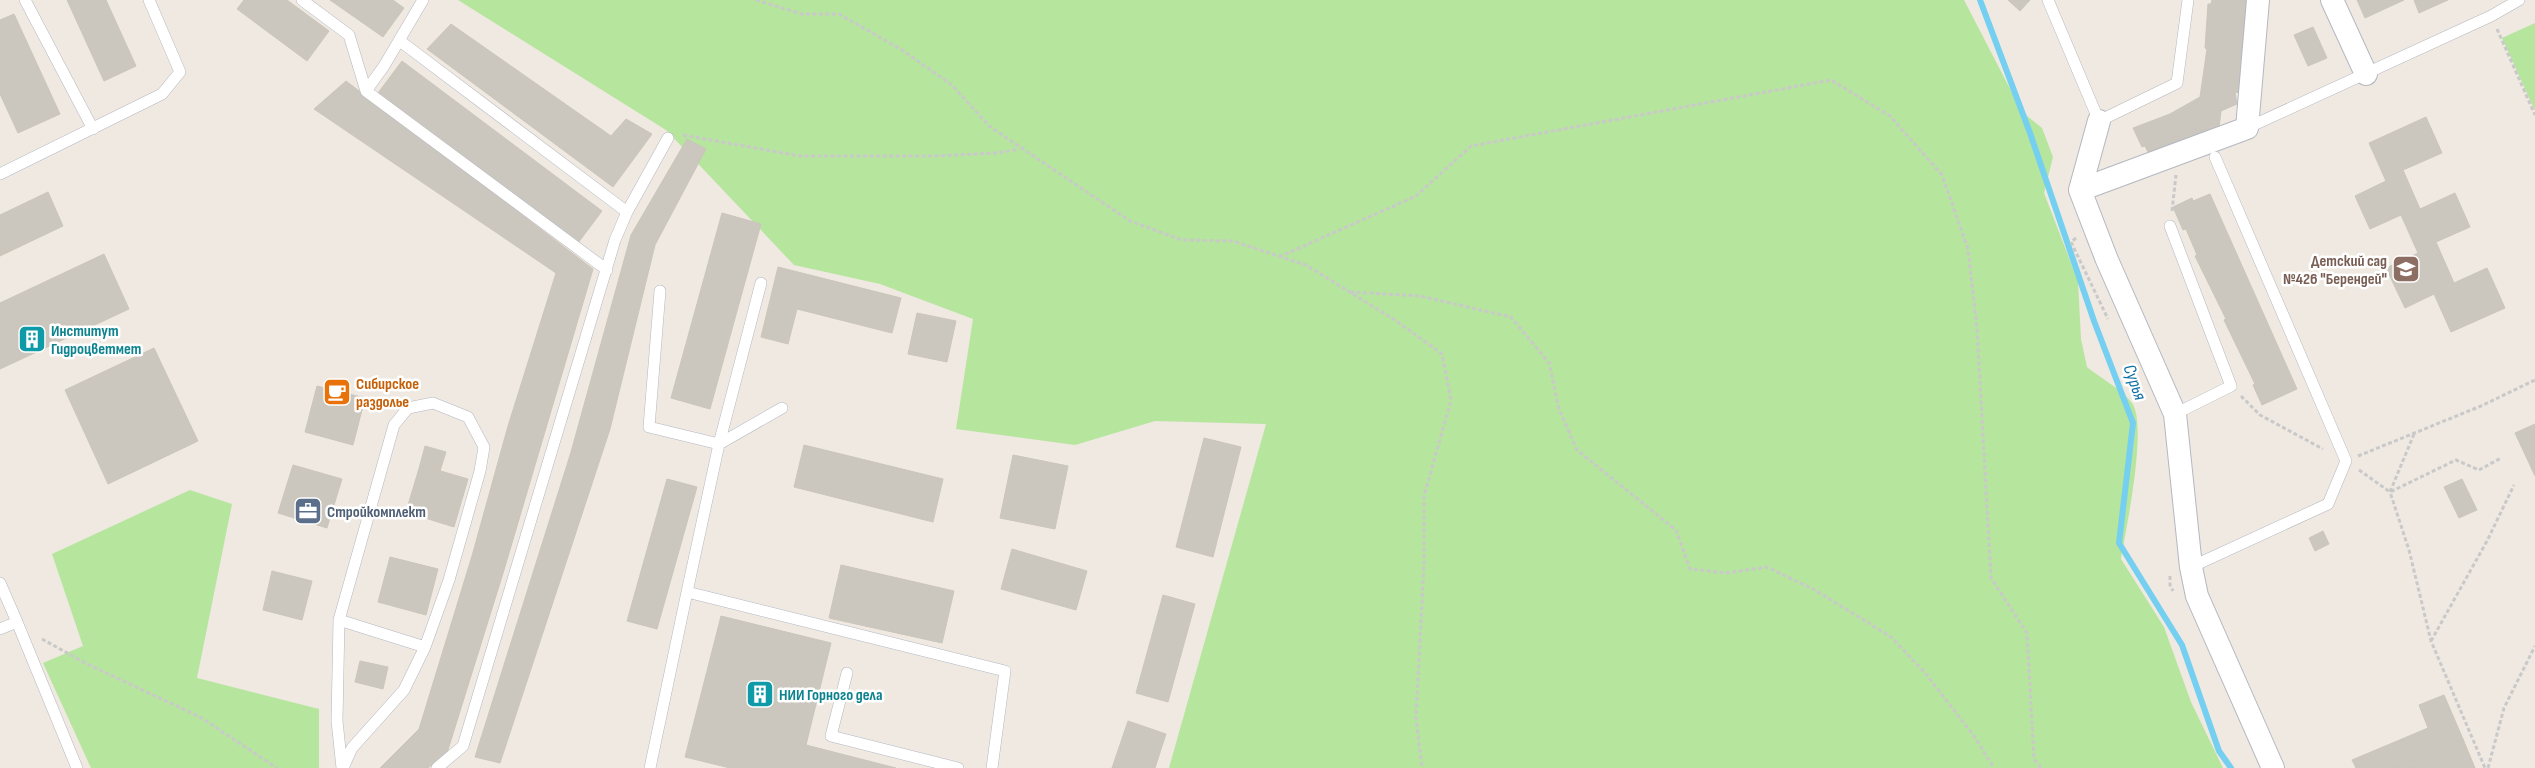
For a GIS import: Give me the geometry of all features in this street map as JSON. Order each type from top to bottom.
[{"type":"street","points":[[2080,190],[2179,155],[2247,128],[2258,0]]},
{"type":"street","points":[[2332,0],[2366,74]]},
{"type":"street","points":[[2099,121],[2080,190],[2107,260],[2175,414],[2191,568],[2197,596],[2273,768]]},
{"type":"lane","points":[[25,0],[94,128]]},
{"type":"lane","points":[[0,174],[162,94],[180,72],[149,0]]},
{"type":"lane","points":[[302,0],[349,35],[366,91],[607,270]]},
{"type":"lane","points":[[366,91],[400,41],[423,0]]},
{"type":"lane","points":[[2048,0],[2099,121],[2177,83],[2188,0]]},
{"type":"lane","points":[[2247,128],[2491,16],[2519,0]]},
{"type":"lane","points":[[400,41],[627,212]]},
{"type":"lane","points":[[437,768],[463,746],[616,240],[627,212],[668,138]]},
{"type":"lane","points":[[2191,568],[2328,504],[2346,461],[2215,157]]},
{"type":"lane","points":[[2170,226],[2231,386],[2175,414]]},
{"type":"lane","points":[[650,768],[719,444],[761,283]]},
{"type":"lane","points":[[660,291],[649,427],[719,444],[782,408]]},
{"type":"lane","points":[[433,403],[468,417],[484,447],[480,471],[449,580],[425,647],[404,690],[352,748],[342,768],[337,721],[339,620],[394,425],[408,408],[433,403]]},
{"type":"lane","points":[[0,583],[76,768]]},
{"type":"lane","points":[[687,592],[1005,671],[992,768]]},
{"type":"lane","points":[[339,620],[425,647]]},
{"type":"lane","points":[[0,629],[17,622]]},
{"type":"lane","points":[[847,673],[831,736],[958,768]]},
{"type":"path","points":[[756,0],[802,14],[840,14],[902,50],[952,85],[989,126],[1020,149],[1130,222],[1182,240],[1233,241],[1306,266],[1394,320],[1442,354],[1451,400],[1424,496],[1424,563],[1416,717],[1422,768]]},
{"type":"path","points":[[2491,16],[2535,115]]},
{"type":"path","points":[[1279,257],[1416,196],[1471,146],[1831,80],[1890,116],[1942,175],[1968,249],[1976,329],[1991,578],[2027,633],[2034,759],[2041,768]]},
{"type":"path","points":[[668,138],[682,135],[800,156],[934,156],[997,153],[1020,149]]},
{"type":"path","points":[[2170,226],[2179,155]]},
{"type":"path","points":[[1349,292],[1420,296],[1511,317],[1549,363],[1559,409],[1577,450],[1676,530],[1690,569],[1726,573],[1766,568],[1815,590],[1891,637],[1926,674],[1974,736],[1994,768]]},
{"type":"path","points":[[2346,461],[2414,434],[2535,380]]},
{"type":"path","points":[[2231,386],[2260,415],[2346,461],[2390,492],[2409,550],[2431,641],[2487,768]]},
{"type":"path","points":[[2390,492],[2414,434]]},
{"type":"path","points":[[2390,492],[2456,460],[2479,470],[2501,458]]},
{"type":"path","points":[[2431,641],[2487,541],[2514,486]]},
{"type":"path","points":[[17,622],[45,641],[87,664],[200,717],[277,768]]},
{"type":"path","points":[[2487,768],[2504,708],[2535,646]]},
{"type":"green space","points":[[458,0],[1964,0],[2022,112],[2042,128],[2053,157],[2044,193],[2078,281],[2081,339],[2087,367],[2128,398],[2136,415],[2138,433],[2137,454],[2121,559],[2164,627],[2191,702],[2223,768],[1169,768],[1266,424],[1155,421],[1075,445],[956,429],[973,319],[880,284],[794,265],[666,130]]},
{"type":"green space","points":[[2535,23],[2535,111],[2502,38]]},
{"type":"green space","points":[[190,490],[232,504],[197,678],[319,709],[319,768],[91,768],[43,663],[83,646],[52,554]]},
{"type":"building","points":[[67,0],[106,0],[136,66],[104,81]]},
{"type":"building","points":[[244,0],[287,0],[329,31],[307,61],[237,9]]},
{"type":"building","points":[[330,0],[393,0],[404,8],[383,37]]},
{"type":"building","points":[[2008,0],[2030,0],[2020,11]]},
{"type":"building","points":[[2212,0],[2248,0],[2240,93],[2235,92],[2237,104],[2221,111],[2219,128],[2153,162],[2145,146],[2142,147],[2133,128],[2170,114],[2200,97],[2207,49],[2205,48],[2208,4],[2211,4]]},
{"type":"building","points":[[2357,0],[2404,0],[2365,18]]},
{"type":"building","points":[[2414,0],[2448,0],[2419,13]]},
{"type":"building","points":[[14,14],[60,114],[18,133],[0,94],[0,20]]},
{"type":"building","points":[[451,24],[611,136],[626,119],[652,134],[613,187],[427,49]]},
{"type":"building","points":[[2313,27],[2327,58],[2308,66],[2294,35]]},
{"type":"building","points":[[402,61],[602,211],[578,243],[378,93]]},
{"type":"building","points":[[346,81],[593,269],[504,570],[447,753],[428,768],[380,768],[419,729],[472,556],[508,426],[556,273],[314,109]]},
{"type":"building","points":[[2426,117],[2442,153],[2403,170],[2420,209],[2455,193],[2470,227],[2436,242],[2454,283],[2487,268],[2505,308],[2451,332],[2434,294],[2405,308],[2386,268],[2418,253],[2401,215],[2370,229],[2355,196],[2386,181],[2369,143]]},
{"type":"building","points":[[687,139],[706,149],[655,245],[610,429],[500,763],[475,757],[571,452],[631,235]]},
{"type":"building","points":[[48,192],[63,226],[0,256],[0,215]]},
{"type":"building","points":[[2210,194],[2297,389],[2262,405],[2253,385],[2255,384],[2224,320],[2226,319],[2195,256],[2197,255],[2186,229],[2183,230],[2173,207],[2192,198],[2193,201]]},
{"type":"building","points":[[722,213],[761,224],[710,409],[671,398]]},
{"type":"building","name":"Институт Гидроцветмет","points":[[104,254],[129,309],[0,369],[0,303]]},
{"type":"building","points":[[778,267],[901,298],[892,333],[797,309],[788,344],[761,337]]},
{"type":"building","points":[[917,313],[956,321],[947,362],[908,354]]},
{"type":"building","points":[[154,348],[198,441],[108,484],[65,390]]},
{"type":"building","points":[[317,386],[365,398],[353,445],[305,432]]},
{"type":"building","points":[[2535,424],[2535,476],[2515,433]]},
{"type":"building","points":[[1204,438],[1241,447],[1213,557],[1176,547]]},
{"type":"building","points":[[804,445],[943,479],[933,522],[794,487]]},
{"type":"building","points":[[425,446],[446,452],[440,471],[420,465]]},
{"type":"building","points":[[1013,455],[1068,466],[1055,529],[1000,518]]},
{"type":"building","points":[[293,465],[342,479],[327,528],[278,513]]},
{"type":"building","points":[[420,465],[468,479],[454,527],[406,512]]},
{"type":"building","points":[[667,479],[697,487],[657,629],[627,621]]},
{"type":"building","points":[[2462,479],[2477,510],[2459,518],[2444,487]]},
{"type":"building","points":[[2323,531],[2329,544],[2315,551],[2309,538]]},
{"type":"building","points":[[1012,549],[1087,571],[1076,610],[1001,589]]},
{"type":"building","points":[[390,557],[438,569],[426,615],[378,602]]},
{"type":"building","points":[[841,565],[954,591],[942,643],[829,618]]},
{"type":"building","points":[[272,571],[312,581],[302,620],[263,610]]},
{"type":"building","points":[[1163,595],[1195,604],[1168,702],[1136,693]]},
{"type":"building","name":"НИИ Горного дела","points":[[721,616],[831,643],[806,745],[896,768],[730,768],[685,757]]},
{"type":"building","points":[[360,661],[388,667],[383,689],[355,682]]},
{"type":"building","points":[[2444,695],[2463,739],[2395,768],[2356,768],[2352,760],[2428,728],[2419,705]]},
{"type":"building","points":[[1128,721],[1166,734],[1155,768],[1112,768]]},
{"type":"building","points":[[2463,739],[2475,768],[2395,768]]},
{"type":"waterway","name":"Сурья","points":[[1980,0],[2030,133],[2094,321],[2133,423],[2119,543],[2182,645],[2219,751],[2231,768]]},
{"type":"place","name":"Детский сад №426 \"Берендей\"","points":[[2406,269]]},
{"type":"place","name":"Институт Гидроцветмет","points":[[32,339]]},
{"type":"place","name":"Сибирское раздолье","points":[[337,392]]},
{"type":"place","name":"Стройкомплект","points":[[308,511]]},
{"type":"place","name":"НИИ Горного дела","points":[[760,694]]}]
